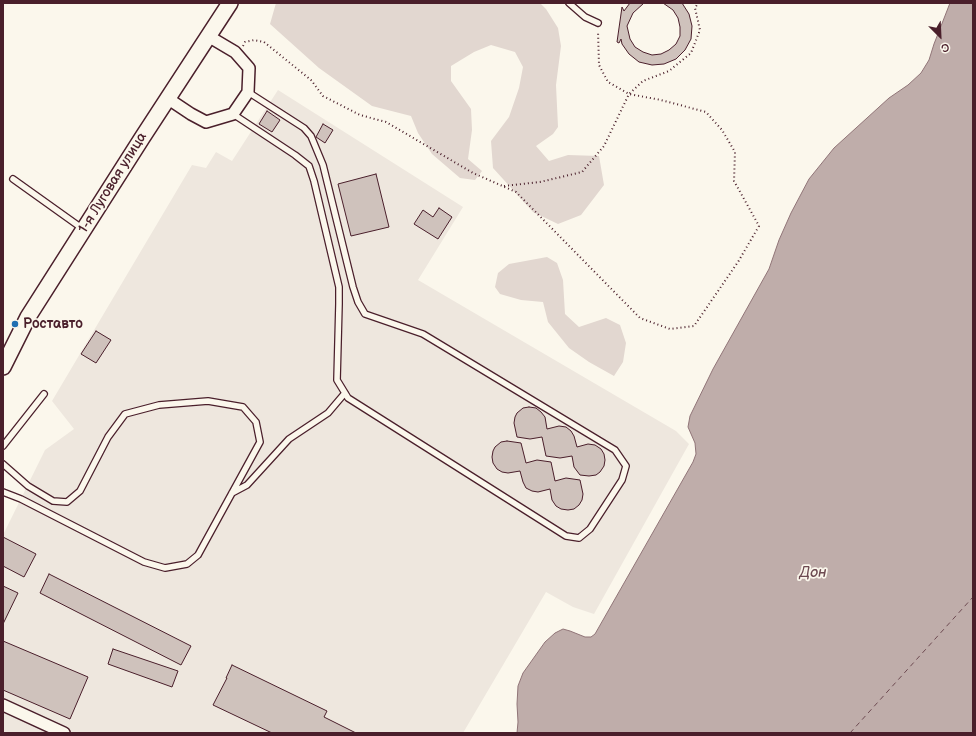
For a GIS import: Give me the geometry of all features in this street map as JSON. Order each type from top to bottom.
[{"type":"main road","name":"1-я Луговая улица","points":[[3,366],[28,317],[167,98],[230,3]]},
{"type":"street","points":[[167,98],[190,114],[206,122],[233,114],[248,92],[248,68],[235,52],[208,36]]},
{"type":"street","points":[[3,705],[64,733]]},
{"type":"lane","points":[[569,3],[585,17],[598,23]]},
{"type":"lane","points":[[233,114],[296,155],[309,166],[314,181],[339,288],[337,380],[348,398],[566,536],[579,538],[590,529],[622,480],[626,466],[615,450],[423,334],[365,314],[352,287],[323,164],[311,136],[304,128],[248,92]]},
{"type":"lane","points":[[13,179],[84,229]]},
{"type":"lane","points":[[232,493],[247,485],[289,439],[328,414],[345,393]]},
{"type":"lane","points":[[3,446],[44,394]]},
{"type":"lane","points":[[3,464],[28,486],[53,501],[67,502],[80,490],[108,437],[125,414],[158,405],[208,402],[243,407],[256,422],[260,442],[198,555],[187,564],[164,568],[144,562],[21,499],[3,492]]},
{"type":"path","points":[[503,186],[540,182],[582,172],[604,146],[629,94],[643,81],[669,71],[691,53],[700,30],[695,8],[698,3]]},
{"type":"path","points":[[238,56],[246,42],[254,40],[264,42],[311,80],[323,96],[360,115],[386,122],[473,173],[516,192],[640,318],[670,329],[694,326],[738,262],[759,226],[734,181],[735,152],[722,130],[706,112],[661,100],[629,94],[608,82],[599,65],[598,23]]},
{"type":"shaded area","points":[[276,3],[540,3],[546,9],[558,28],[561,46],[556,85],[558,127],[553,134],[536,146],[549,161],[568,155],[599,156],[604,185],[581,215],[558,224],[533,212],[493,168],[491,141],[509,117],[519,88],[523,67],[515,52],[491,45],[474,52],[451,66],[451,81],[471,109],[472,130],[468,159],[482,171],[475,180],[460,178],[432,154],[418,133],[411,116],[372,106],[319,68],[270,24]]},
{"type":"shaded area","points":[[278,90],[463,207],[418,280],[676,431],[689,444],[594,614],[573,607],[546,592],[463,733],[3,733],[3,535],[45,450],[74,429],[52,401],[192,165],[206,168],[216,152],[232,161]]},
{"type":"shaded area","points":[[547,257],[557,263],[563,280],[565,314],[579,327],[606,318],[620,325],[626,343],[623,362],[614,376],[589,362],[569,348],[548,322],[543,302],[521,300],[500,294],[495,287],[498,273],[509,264]]},
{"type":"water","name":"Дон","points":[[950,3],[973,3],[973,733],[517,733],[518,686],[523,673],[545,642],[555,633],[563,629],[585,637],[591,637],[595,634],[693,462],[696,454],[695,443],[688,427],[690,416],[713,369],[769,269],[779,240],[791,213],[809,179],[834,148],[889,98],[908,85],[921,73],[929,60]]},
{"type":"building","points":[[630,3],[644,3],[633,13],[627,26],[630,39],[635,47],[652,55],[661,54],[669,50],[676,44],[680,36],[678,18],[673,10],[663,3],[682,3],[689,14],[692,26],[691,39],[685,50],[676,59],[664,64],[652,65],[639,62],[629,54],[622,44],[621,39],[619,43],[617,42],[622,7],[624,11]]},
{"type":"building","points":[[267,111],[280,120],[272,132],[259,124]]},
{"type":"building","points":[[323,124],[333,130],[325,143],[316,137]]},
{"type":"building","points":[[376,174],[389,227],[351,236],[338,184]]},
{"type":"building","points":[[439,208],[452,217],[438,239],[414,224],[423,210],[433,217]]},
{"type":"building","points":[[96,331],[111,340],[96,363],[81,354]]},
{"type":"building","points":[[523,408],[536,408],[541,412],[545,417],[547,429],[559,426],[566,427],[571,431],[577,447],[588,444],[595,445],[601,449],[605,460],[604,466],[600,472],[596,475],[580,475],[574,467],[572,456],[560,458],[546,456],[542,437],[530,439],[517,437],[514,423],[515,417]]},
{"type":"building","points":[[507,441],[521,443],[526,463],[537,460],[551,462],[555,481],[566,478],[580,480],[583,494],[579,505],[574,509],[561,509],[556,506],[552,500],[550,489],[538,492],[532,491],[526,488],[520,471],[508,473],[497,469],[493,463],[493,451],[501,442]]},
{"type":"building","points":[[3,537],[36,554],[24,577],[3,566]]},
{"type":"building","points":[[49,574],[191,646],[181,665],[40,593]]},
{"type":"building","points":[[3,586],[18,593],[3,624]]},
{"type":"building","points":[[3,641],[88,677],[70,719],[3,690]]},
{"type":"building","points":[[113,649],[178,671],[172,687],[108,664]]},
{"type":"building","points":[[232,665],[327,711],[324,717],[356,733],[272,733],[213,705]]},
{"type":"ferry route","points":[[850,733],[973,597]]},
{"type":"place","name":"Роставто","points":[[15,324]]}]
